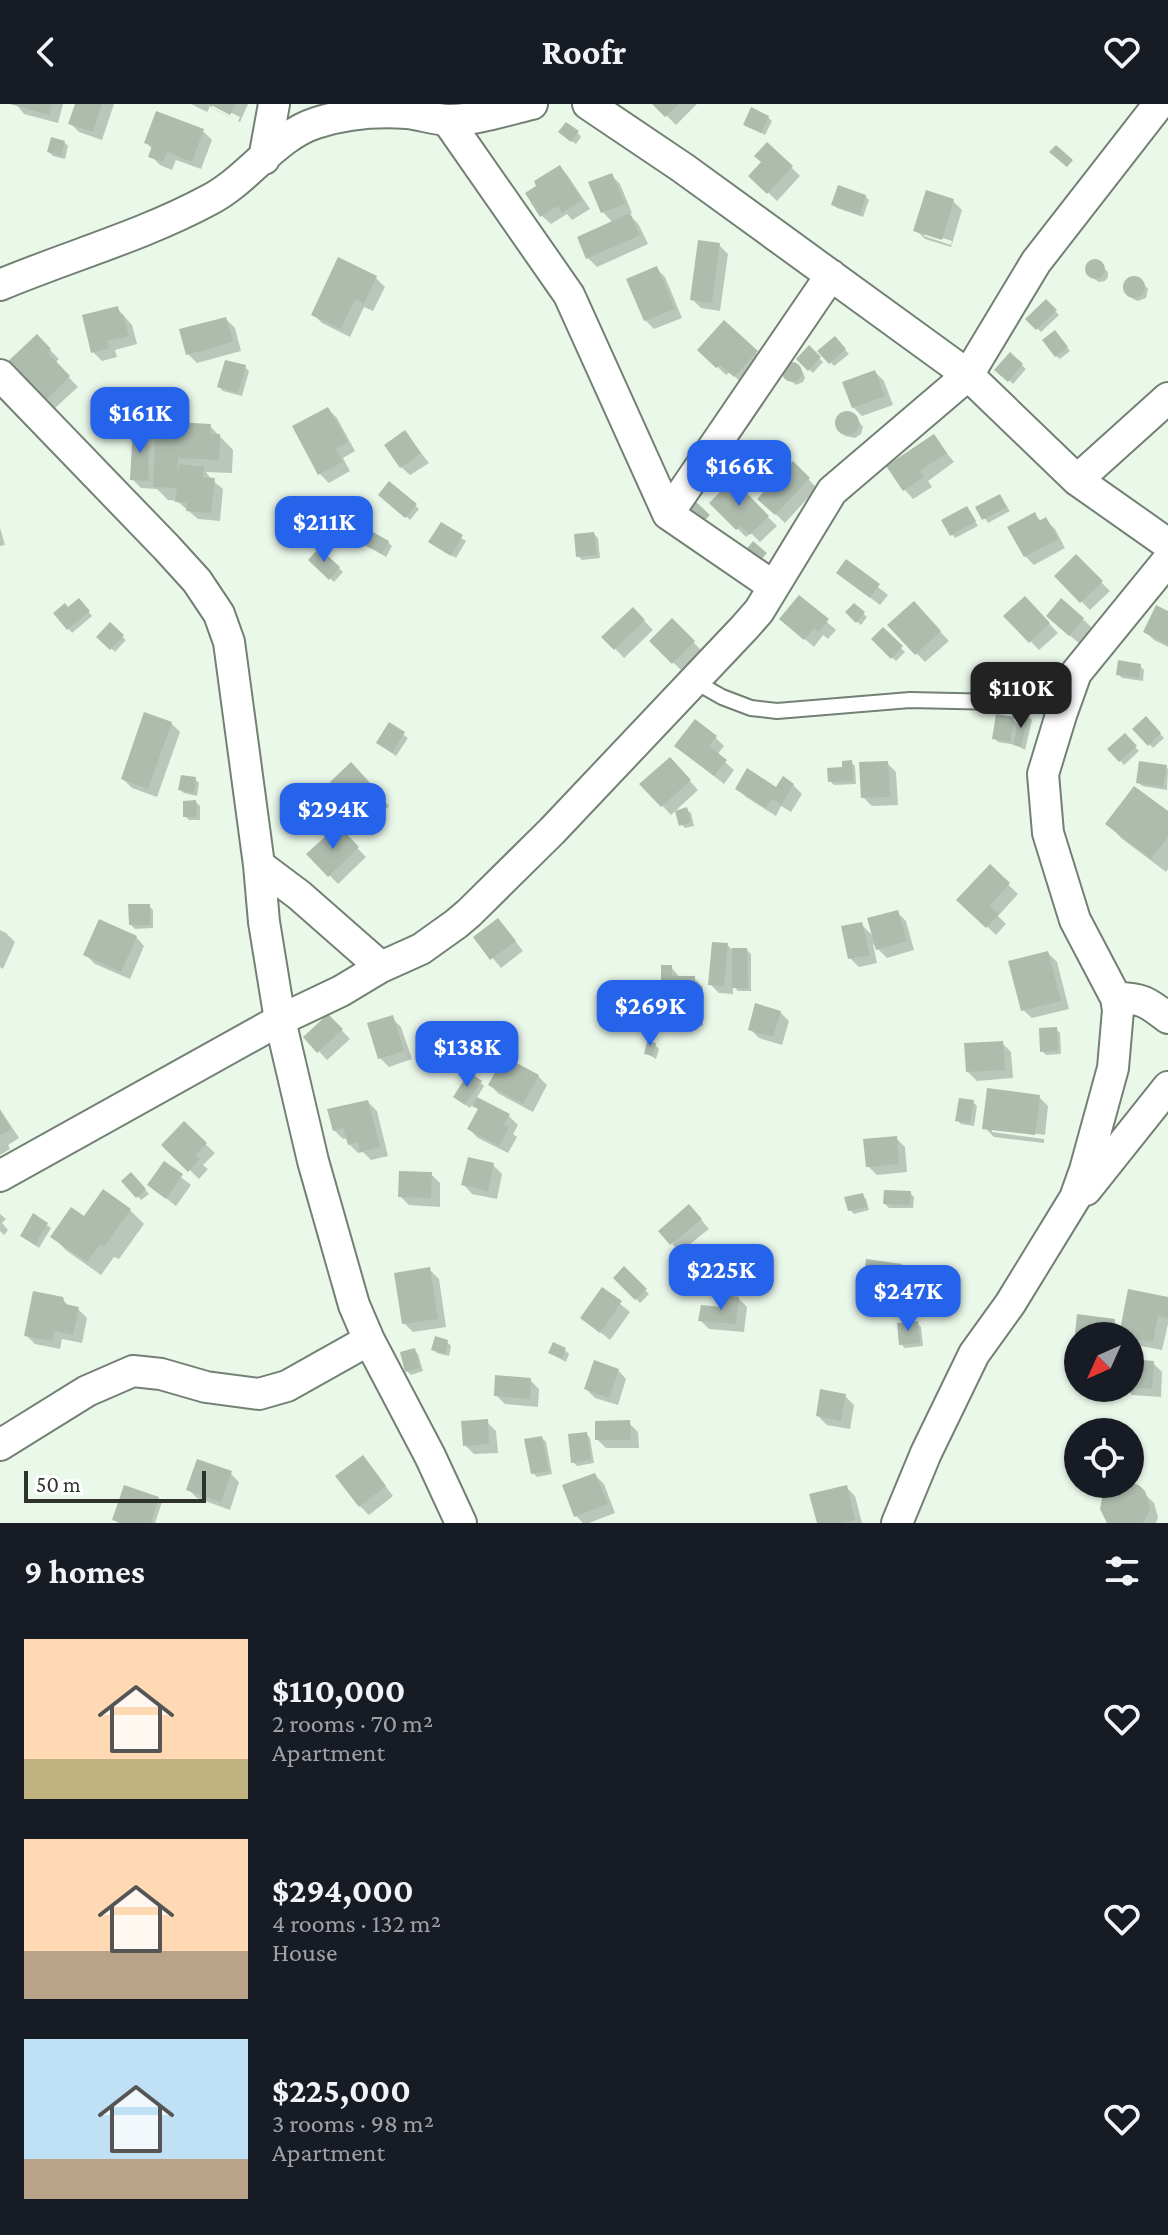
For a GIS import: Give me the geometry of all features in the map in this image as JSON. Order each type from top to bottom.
[{"type":"street","points":[[264,159],[274,104]]},
{"type":"street","points":[[0,285],[133,236],[210,200],[237,182],[294,132],[335,118],[369,114],[465,114],[532,104]]},
{"type":"street","points":[[588,104],[683,168],[968,375],[1077,480],[1168,544]]},
{"type":"street","points":[[0,1176],[280,1020],[421,949],[469,913],[552,831],[759,611],[832,491],[968,375],[1036,262],[1159,104]]},
{"type":"street","points":[[465,114],[569,295],[668,514],[773,586]]},
{"type":"street","points":[[668,514],[831,275]]},
{"type":"street","points":[[0,375],[167,548],[197,581],[219,614],[229,642],[264,922],[280,1020],[313,1161],[354,1305],[461,1523]]},
{"type":"street","points":[[1077,480],[1168,398]]},
{"type":"street","points":[[897,1523],[926,1453],[974,1354],[1065,1217],[1085,1170],[1113,1068],[1118,1010],[1116,998],[1075,920],[1048,833],[1043,774],[1076,673],[1168,560]]},
{"type":"street","points":[[259,865],[299,895],[381,967]]},
{"type":"street","points":[[1116,998],[1137,998],[1168,1018]]},
{"type":"street","points":[[1065,1217],[1168,1087]]},
{"type":"street","points":[[0,1445],[87,1391],[133,1371],[161,1374],[206,1387],[259,1394],[287,1386],[369,1340]]},
{"type":"lane","points":[[694,681],[722,697],[751,708],[777,711],[910,700],[999,702],[1039,693],[1076,673]]},
{"type":"building","points":[[10,104],[52,104],[49,115]]},
{"type":"building","points":[[75,104],[102,104],[93,132],[68,124]]},
{"type":"building","points":[[209,104],[236,104],[230,115]]},
{"type":"building","points":[[652,104],[679,104],[665,117]]},
{"type":"building","points":[[751,107],[769,116],[761,133],[743,125]]},
{"type":"building","points":[[156,111],[204,129],[192,162],[167,152],[163,162],[148,157],[152,146],[144,143]]},
{"type":"building","points":[[566,122],[579,131],[571,142],[558,132]]},
{"type":"building","points":[[51,137],[65,141],[61,156],[47,152]]},
{"type":"building","points":[[767,142],[793,166],[767,194],[748,176],[761,162],[754,156]]},
{"type":"building","points":[[1056,145],[1073,160],[1067,167],[1049,152]]},
{"type":"building","points":[[560,165],[582,200],[562,213],[558,206],[540,217],[525,193],[536,186],[534,181]]},
{"type":"building","points":[[612,173],[625,204],[601,213],[588,182]]},
{"type":"building","points":[[838,185],[866,195],[860,215],[831,205]]},
{"type":"building","points":[[926,190],[954,199],[942,240],[913,231]]},
{"type":"building","points":[[630,213],[640,235],[586,259],[577,237]]},
{"type":"building","points":[[698,240],[720,243],[712,303],[690,300]]},
{"type":"building","points":[[338,257],[377,276],[364,304],[355,299],[341,329],[311,315]]},
{"type":"building","points":[[1095,259],[1102,262],[1105,269],[1102,276],[1095,279],[1088,276],[1085,269],[1088,262]]},
{"type":"building","points":[[657,266],[675,309],[644,321],[626,279]]},
{"type":"building","points":[[1134,276],[1142,279],[1145,287],[1142,295],[1134,298],[1126,295],[1123,287],[1126,279]]},
{"type":"building","points":[[1046,299],[1057,310],[1036,330],[1025,319]]},
{"type":"building","points":[[118,306],[129,336],[107,341],[109,348],[91,353],[82,315]]},
{"type":"building","points":[[226,317],[233,342],[186,355],[179,329]]},
{"type":"building","points":[[724,320],[758,351],[734,377],[720,365],[716,368],[697,350]]},
{"type":"building","points":[[1055,330],[1068,347],[1055,357],[1042,340]]},
{"type":"building","points":[[37,334],[51,349],[48,353],[70,376],[45,401],[2,367]]},
{"type":"building","points":[[835,336],[846,349],[829,364],[817,351]]},
{"type":"building","points":[[809,345],[821,357],[808,371],[796,359]]},
{"type":"building","points":[[1010,352],[1023,364],[1008,382],[994,370]]},
{"type":"building","points":[[225,360],[246,365],[238,393],[217,387]]},
{"type":"building","points":[[792,362],[799,365],[802,372],[799,379],[792,382],[785,379],[782,372],[785,365]]},
{"type":"building","points":[[875,370],[885,396],[852,408],[842,382]]},
{"type":"building","points":[[328,407],[348,442],[336,449],[343,462],[318,475],[292,426]]},
{"type":"building","points":[[847,411],[856,414],[859,423],[856,432],[847,435],[838,432],[835,423],[838,414]]},
{"type":"building","points":[[156,421],[211,424],[210,434],[220,434],[219,460],[178,458],[177,476],[179,464],[204,467],[203,477],[215,478],[211,513],[186,511],[187,503],[175,502],[177,488],[153,487]]},
{"type":"building","points":[[133,426],[148,427],[149,481],[130,480]]},
{"type":"building","points":[[405,430],[421,453],[400,468],[384,445]]},
{"type":"building","points":[[934,434],[947,453],[920,471],[924,477],[903,491],[886,466]]},
{"type":"building","points":[[793,461],[810,478],[775,515],[757,499]]},
{"type":"building","points":[[733,479],[769,516],[750,535],[741,526],[736,530],[709,503]]},
{"type":"building","points":[[389,481],[417,504],[405,518],[378,495]]},
{"type":"building","points":[[1000,494],[1007,507],[982,520],[975,507]]},
{"type":"building","points":[[693,499],[710,515],[700,525],[683,508]]},
{"type":"building","points":[[967,506],[976,521],[950,536],[941,520]]},
{"type":"building","points":[[1035,512],[1039,521],[1046,517],[1058,539],[1024,557],[1007,527]]},
{"type":"building","points":[[441,522],[463,535],[451,556],[428,542]]},
{"type":"building","points":[[371,531],[389,541],[382,554],[364,545]]},
{"type":"building","points":[[594,532],[597,555],[576,557],[574,534]]},
{"type":"building","points":[[753,541],[767,553],[757,564],[744,552]]},
{"type":"building","points":[[319,548],[340,567],[329,580],[308,560]]},
{"type":"building","points":[[1076,554],[1103,581],[1080,603],[1054,576]]},
{"type":"building","points":[[846,559],[880,584],[870,598],[836,573]]},
{"type":"building","points":[[799,595],[829,619],[819,632],[814,628],[804,640],[779,619]]},
{"type":"building","points":[[1025,596],[1050,623],[1029,643],[1003,616]]},
{"type":"building","points":[[79,598],[90,611],[67,630],[53,613],[65,603],[68,607]]},
{"type":"building","points":[[1061,598],[1084,618],[1069,636],[1046,616]]},
{"type":"building","points":[[914,601],[941,631],[915,655],[887,625]]},
{"type":"building","points":[[854,603],[865,612],[856,623],[845,612]]},
{"type":"building","points":[[1156,605],[1168,611],[1168,645],[1143,632]]},
{"type":"building","points":[[633,607],[645,620],[614,650],[601,637]]},
{"type":"building","points":[[672,618],[695,641],[672,664],[649,641]]},
{"type":"building","points":[[110,622],[124,635],[110,650],[96,637]]},
{"type":"building","points":[[883,627],[903,646],[891,659],[871,639]]},
{"type":"building","points":[[1118,660],[1141,664],[1139,678],[1116,675]]},
{"type":"building","points":[[144,712],[172,722],[148,789],[121,779]]},
{"type":"building","points":[[1021,712],[1029,714],[1021,747],[1013,745]]},
{"type":"building","points":[[996,714],[1014,717],[1010,742],[992,739]]},
{"type":"building","points":[[1146,716],[1161,733],[1148,746],[1132,729]]},
{"type":"building","points":[[695,719],[717,736],[709,746],[727,760],[714,776],[674,746]]},
{"type":"building","points":[[389,722],[405,732],[392,753],[376,743]]},
{"type":"building","points":[[1125,733],[1137,746],[1119,762],[1107,749]]},
{"type":"building","points":[[670,757],[691,780],[661,807],[639,784]]},
{"type":"building","points":[[852,760],[853,781],[828,782],[827,768],[842,767],[842,761]]},
{"type":"building","points":[[888,761],[890,797],[861,798],[859,762]]},
{"type":"building","points":[[1139,761],[1167,765],[1163,787],[1136,783]]},
{"type":"building","points":[[351,762],[382,796],[361,816],[330,782]]},
{"type":"building","points":[[747,768],[776,787],[783,776],[794,784],[781,805],[772,799],[766,808],[735,789]]},
{"type":"building","points":[[181,775],[196,777],[194,793],[178,790]]},
{"type":"building","points":[[1134,786],[1168,811],[1168,837],[1151,859],[1105,824]]},
{"type":"building","points":[[196,800],[197,817],[183,817],[183,801]]},
{"type":"building","points":[[687,807],[691,822],[679,826],[675,811]]},
{"type":"building","points":[[338,825],[359,847],[328,877],[306,854]]},
{"type":"building","points":[[990,864],[1010,883],[990,906],[999,914],[986,928],[956,900]]},
{"type":"building","points":[[128,904],[150,904],[150,925],[129,925]]},
{"type":"building","points":[[898,910],[907,941],[876,950],[867,918]]},
{"type":"building","points":[[498,918],[516,941],[490,960],[473,937]]},
{"type":"building","points":[[99,919],[137,936],[121,972],[83,955]]},
{"type":"building","points":[[862,922],[870,955],[848,959],[841,926]]},
{"type":"building","points":[[712,942],[728,943],[724,986],[708,985]]},
{"type":"building","points":[[732,948],[747,948],[748,988],[732,988]]},
{"type":"building","points":[[1048,951],[1061,1001],[1021,1011],[1008,961]]},
{"type":"building","points":[[661,965],[672,965],[672,976],[695,976],[695,1018],[661,1019]]},
{"type":"building","points":[[755,1003],[781,1011],[773,1037],[748,1030]]},
{"type":"building","points":[[328,1014],[343,1029],[317,1053],[303,1037]]},
{"type":"building","points":[[393,1015],[404,1051],[378,1059],[367,1023]]},
{"type":"building","points":[[1057,1027],[1058,1051],[1040,1052],[1039,1028]]},
{"type":"building","points":[[647,1041],[656,1043],[653,1056],[644,1054]]},
{"type":"building","points":[[1003,1041],[1005,1070],[966,1072],[964,1043]]},
{"type":"building","points":[[504,1056],[539,1075],[523,1104],[488,1085]]},
{"type":"building","points":[[469,1072],[482,1081],[465,1105],[453,1097]]},
{"type":"building","points":[[987,1088],[1040,1095],[1035,1135],[982,1129]]},
{"type":"building","points":[[477,1097],[510,1114],[504,1125],[509,1127],[499,1146],[467,1129],[478,1109],[472,1106]]},
{"type":"building","points":[[959,1098],[974,1100],[970,1123],[955,1121]]},
{"type":"building","points":[[368,1100],[380,1147],[360,1152],[358,1142],[348,1145],[343,1128],[333,1131],[327,1109]]},
{"type":"building","points":[[0,1110],[11,1129],[0,1135]]},
{"type":"building","points":[[184,1121],[207,1143],[196,1155],[200,1159],[188,1172],[161,1145]]},
{"type":"building","points":[[897,1136],[899,1164],[866,1167],[863,1139]]},
{"type":"building","points":[[468,1157],[494,1163],[488,1191],[461,1185]]},
{"type":"building","points":[[164,1161],[183,1174],[166,1199],[147,1185]]},
{"type":"building","points":[[399,1171],[432,1172],[431,1198],[398,1197]]},
{"type":"building","points":[[131,1172],[146,1189],[136,1198],[121,1181]]},
{"type":"building","points":[[103,1189],[131,1209],[104,1247],[100,1244],[87,1262],[50,1237],[71,1207],[84,1216]]},
{"type":"building","points":[[884,1190],[911,1191],[910,1205],[883,1204]]},
{"type":"building","points":[[863,1193],[867,1207],[848,1211],[844,1197]]},
{"type":"building","points":[[689,1204],[702,1219],[670,1245],[658,1231]]},
{"type":"building","points":[[33,1213],[48,1223],[35,1245],[20,1236]]},
{"type":"building","points":[[711,1247],[722,1262],[708,1271],[698,1256]]},
{"type":"building","points":[[866,1259],[902,1264],[897,1301],[862,1297]]},
{"type":"building","points":[[624,1266],[647,1289],[635,1300],[613,1278]]},
{"type":"building","points":[[430,1267],[438,1319],[402,1324],[394,1273]]},
{"type":"building","points":[[602,1287],[622,1301],[600,1333],[580,1318]]},
{"type":"building","points":[[1128,1289],[1168,1297],[1168,1318],[1158,1316],[1153,1342],[1144,1340],[1144,1322],[1122,1322]]},
{"type":"building","points":[[33,1291],[63,1297],[65,1304],[79,1307],[73,1335],[54,1331],[52,1341],[24,1336]]},
{"type":"building","points":[[724,1295],[739,1297],[736,1324],[698,1321],[701,1305],[723,1307]]},
{"type":"building","points":[[1077,1314],[1115,1319],[1115,1322],[1076,1322]]},
{"type":"building","points":[[918,1321],[920,1343],[899,1345],[897,1323]]},
{"type":"building","points":[[435,1336],[448,1340],[445,1354],[431,1350]]},
{"type":"building","points":[[553,1342],[566,1348],[562,1359],[548,1353]]},
{"type":"building","points":[[415,1348],[420,1368],[405,1372],[400,1352]]},
{"type":"building","points":[[594,1360],[619,1369],[609,1398],[584,1389]]},
{"type":"building","points":[[1144,1360],[1154,1361],[1152,1389],[1144,1388]]},
{"type":"building","points":[[495,1375],[531,1378],[530,1399],[494,1396]]},
{"type":"building","points":[[820,1389],[846,1394],[841,1421],[816,1416]]},
{"type":"building","points":[[488,1419],[489,1444],[463,1446],[461,1421]]},
{"type":"building","points":[[630,1420],[631,1440],[595,1440],[595,1421]]},
{"type":"building","points":[[587,1432],[591,1460],[571,1463],[568,1434]]},
{"type":"building","points":[[542,1436],[549,1471],[531,1474],[524,1439]]},
{"type":"building","points":[[363,1455],[386,1486],[359,1507],[335,1476]]},
{"type":"building","points":[[197,1459],[232,1471],[221,1502],[186,1490]]},
{"type":"building","points":[[595,1473],[608,1504],[574,1517],[562,1485]]},
{"type":"building","points":[[124,1485],[159,1497],[151,1523],[112,1520]]},
{"type":"building","points":[[847,1485],[855,1520],[817,1523],[809,1494]]},
{"type":"building","points":[[1144,1490],[1150,1507],[1143,1523],[1107,1523],[1100,1509],[1102,1498],[1144,1498]]}]
